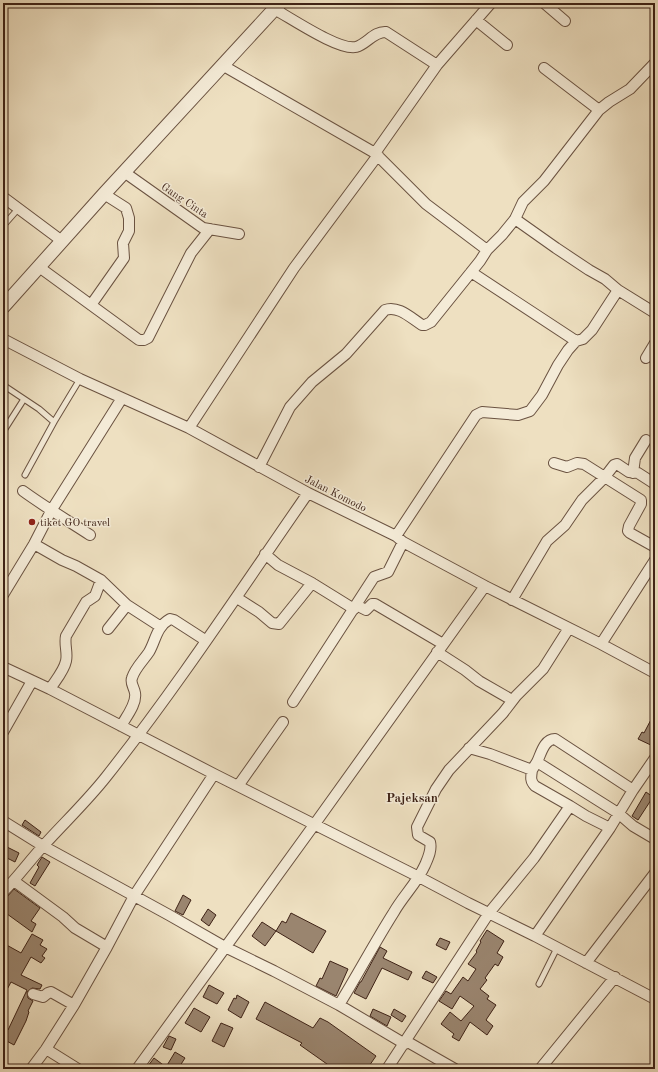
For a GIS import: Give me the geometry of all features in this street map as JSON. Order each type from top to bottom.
[{"type":"street","points":[[189,428],[294,268],[437,66],[491,3]]},
{"type":"street","points":[[544,3],[565,21]]},
{"type":"street","points":[[3,307],[124,172],[277,6],[341,46],[355,47],[382,32],[386,32],[437,66]]},
{"type":"street","points":[[476,20],[507,45]]},
{"type":"street","points":[[259,467],[290,407],[312,382],[346,354],[384,310],[392,308],[401,311],[422,325],[428,324],[471,272],[487,250],[515,219],[523,202],[544,181],[599,110],[630,89],[655,63]]},
{"type":"street","points":[[222,65],[376,154],[426,204],[487,250]]},
{"type":"street","points":[[544,68],[599,110]]},
{"type":"street","name":"Gang Cinta","points":[[124,172],[203,228],[239,234]]},
{"type":"street","points":[[91,305],[124,258],[123,243],[129,231],[129,218],[126,208],[104,194]]},
{"type":"street","points":[[3,197],[62,241]]},
{"type":"street","points":[[515,219],[589,270],[605,279],[618,290],[655,313]]},
{"type":"street","points":[[39,267],[139,340],[146,340],[192,253],[210,229]]},
{"type":"street","points":[[471,272],[576,341]]},
{"type":"street","points":[[293,702],[374,577],[388,572],[399,539],[476,415],[482,412],[487,412],[518,415],[530,411],[542,395],[568,350],[576,341],[583,339],[592,330],[618,290]]},
{"type":"street","name":"Jalan Komodo","points":[[3,339],[80,379],[189,428],[308,493],[655,673]]},
{"type":"street","points":[[646,358],[655,343]]},
{"type":"street","points":[[3,595],[34,544],[51,511],[122,398]]},
{"type":"street","points":[[633,473],[636,458],[646,440]]},
{"type":"street","points":[[554,463],[567,467],[578,463],[589,466],[604,478],[640,500],[641,504],[628,530],[630,533],[655,547]]},
{"type":"street","points":[[512,600],[547,541],[565,525],[582,500],[616,464],[629,472],[638,473],[655,484]]},
{"type":"street","points":[[23,491],[51,511],[90,535]]},
{"type":"street","points":[[3,892],[105,778],[237,598],[265,554],[308,493]]},
{"type":"street","points":[[34,544],[101,580],[127,605],[161,627]]},
{"type":"street","points":[[265,554],[278,565],[312,582],[355,607],[366,610],[372,604],[375,604],[444,644]]},
{"type":"street","points":[[601,644],[655,560]]},
{"type":"street","points":[[50,690],[66,662],[66,636],[86,602],[95,596],[101,580]]},
{"type":"street","points":[[237,598],[259,612],[272,623],[279,624],[312,582]]},
{"type":"street","points":[[137,1069],[485,586]]},
{"type":"street","points":[[108,629],[127,605]]},
{"type":"street","points":[[121,726],[135,699],[135,693],[131,682],[132,678],[137,667],[150,651],[155,637],[165,622],[170,619],[174,620],[206,640]]},
{"type":"street","points":[[339,1005],[395,910],[425,866],[431,845],[430,842],[418,835],[417,827],[440,782],[468,748],[498,718],[512,700],[542,669],[569,628]]},
{"type":"street","points":[[437,652],[479,681],[512,700]]},
{"type":"street","points":[[3,667],[138,734],[314,825],[419,876],[468,903],[655,998]]},
{"type":"street","points":[[3,732],[32,681]]},
{"type":"street","points":[[238,786],[283,722]]},
{"type":"street","points":[[610,828],[546,793],[532,783],[531,779],[534,766],[546,743],[555,739],[633,790]]},
{"type":"street","points":[[468,748],[534,766],[618,813],[633,826],[655,839]]},
{"type":"street","points":[[535,936],[610,828],[618,813],[655,758]]},
{"type":"street","points":[[31,1069],[46,1049],[74,1005],[134,896],[214,774]]},
{"type":"street","points":[[387,1069],[489,913],[534,858],[570,806]]},
{"type":"street","points":[[3,822],[43,846],[225,947],[339,1005],[455,1069]]},
{"type":"street","points":[[586,964],[655,873]]},
{"type":"street","points":[[14,881],[63,917],[75,928],[107,947]]},
{"type":"street","points":[[540,1069],[616,977]]},
{"type":"street","points":[[33,994],[43,997],[51,992],[74,1005]]},
{"type":"street","points":[[46,1049],[78,1069]]},
{"type":"lane","points":[[3,226],[18,209]]},
{"type":"lane","points":[[25,474],[80,379]]},
{"type":"lane","points":[[3,385],[54,422]]},
{"type":"lane","points":[[3,432],[24,399]]},
{"type":"lane","points":[[539,984],[557,948]]},
{"type":"building","points":[[655,712],[655,747],[638,739],[642,732],[644,733]]},
{"type":"building","points":[[646,792],[653,797],[638,820],[632,816]]},
{"type":"building","points":[[25,820],[41,832],[39,836],[22,825]]},
{"type":"building","points":[[3,845],[19,853],[15,862],[3,856]]},
{"type":"building","points":[[42,857],[50,862],[35,886],[30,883],[39,867],[37,865]]},
{"type":"building","points":[[14,889],[40,908],[31,921],[36,924],[32,932],[3,911],[3,898],[7,897]]},
{"type":"building","points":[[183,895],[191,900],[183,915],[175,911]]},
{"type":"building","points":[[208,909],[216,915],[209,926],[201,920]]},
{"type":"building","points":[[291,913],[326,931],[313,953],[276,931],[282,921],[286,923]]},
{"type":"building","points":[[262,922],[276,931],[265,946],[252,936]]},
{"type":"building","points":[[487,930],[504,941],[497,953],[503,957],[498,966],[495,964],[485,978],[487,980],[480,989],[489,996],[487,999],[496,1005],[486,1020],[493,1026],[487,1035],[470,1022],[459,1041],[452,1037],[454,1034],[441,1024],[450,1012],[461,1021],[474,1006],[460,996],[452,1009],[439,1001],[446,991],[451,994],[463,977],[468,981],[476,969],[468,964],[477,952],[476,951],[481,942],[480,941]]},
{"type":"building","points":[[32,934],[43,940],[40,945],[47,949],[42,956],[45,958],[41,963],[31,957],[21,975],[42,985],[40,989],[32,988],[27,992],[28,998],[33,1001],[28,1011],[26,1021],[14,1045],[3,1039],[3,1027],[8,1030],[27,990],[11,982],[3,997],[3,943],[21,953]]},
{"type":"building","points":[[440,938],[450,942],[446,950],[436,945]]},
{"type":"building","points":[[380,947],[387,951],[383,958],[412,972],[408,980],[382,968],[366,999],[354,993]]},
{"type":"building","points":[[330,961],[348,969],[336,996],[316,986],[320,978],[322,979]]},
{"type":"building","points":[[426,971],[437,977],[433,983],[422,978]]},
{"type":"building","points":[[209,985],[224,993],[217,1004],[203,997]]},
{"type":"building","points":[[237,995],[249,1002],[241,1018],[228,1010],[234,998],[236,999]]},
{"type":"building","points":[[265,1002],[313,1028],[320,1018],[376,1056],[367,1069],[334,1069],[300,1045],[302,1043],[256,1019]]},
{"type":"building","points":[[194,1008],[210,1017],[201,1032],[185,1023]]},
{"type":"building","points":[[373,1009],[391,1017],[387,1026],[370,1016]]},
{"type":"building","points":[[394,1009],[406,1016],[402,1022],[391,1015]]},
{"type":"building","points":[[221,1023],[233,1028],[224,1047],[212,1041]]},
{"type":"building","points":[[169,1036],[176,1039],[171,1050],[163,1047]]},
{"type":"building","points":[[175,1052],[185,1058],[178,1069],[152,1069],[148,1066],[154,1058],[166,1067]]},
{"type":"place","name":"tiket GO travel","points":[[32,522]]},
{"type":"district","name":"Pajeksan","points":[[412,797]]}]
